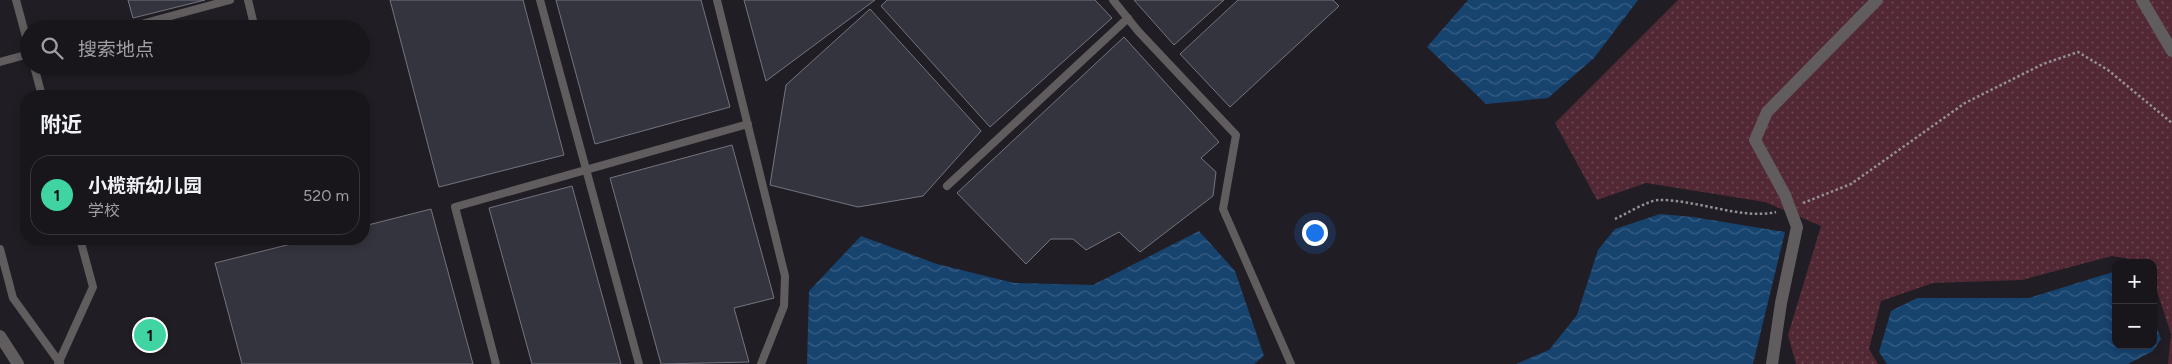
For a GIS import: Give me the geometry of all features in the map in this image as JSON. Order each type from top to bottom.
[{"type":"street","points":[[1772,364],[1781,303],[1797,227],[1785,195],[1755,140],[1767,112],[1877,0]]},
{"type":"street","points":[[2142,0],[2172,51]]},
{"type":"street","points":[[0,336],[18,364]]},
{"type":"lane","points":[[16,0],[21,20]]},
{"type":"lane","points":[[156,20],[230,0]]},
{"type":"lane","points":[[248,0],[253,20]]},
{"type":"lane","points":[[540,0],[639,364]]},
{"type":"lane","points":[[717,0],[785,276],[784,306],[760,364]]},
{"type":"lane","points":[[1113,0],[1236,135],[1223,209],[1291,364]]},
{"type":"lane","points":[[947,186],[1128,18]]},
{"type":"lane","points":[[0,62],[20,56]]},
{"type":"lane","points":[[36,75],[40,90]]},
{"type":"lane","points":[[496,364],[455,207],[748,124]]},
{"type":"lane","points":[[59,363],[93,287],[82,245]]},
{"type":"lane","points":[[0,249],[13,298],[59,363]]},
{"type":"path","points":[[1616,219],[1656,200],[1692,203],[1738,212],[1772,213],[1790,209],[1851,184],[1965,103],[2043,64],[2078,52],[2108,70],[2172,123]]},
{"type":"shaded area","points":[[1678,0],[2172,0],[2172,364],[2168,364],[2171,334],[2157,291],[2157,259],[2130,259],[2112,256],[2022,280],[1933,283],[1881,301],[1869,349],[1878,364],[1796,364],[1788,335],[1821,226],[1765,202],[1646,183],[1597,200],[1555,123]]},
{"type":"water","points":[[1468,0],[1638,0],[1594,58],[1548,98],[1486,104],[1427,47]]},
{"type":"water","points":[[1660,214],[1693,217],[1785,232],[1753,364],[1516,364],[1549,350],[1577,315],[1598,250],[1615,229]]},
{"type":"water","points":[[1199,231],[1235,271],[1264,356],[1254,364],[807,364],[809,291],[861,236],[937,264],[1014,283],[1093,285]]},
{"type":"water","points":[[2112,272],[2112,349],[2154,349],[2128,364],[1887,364],[1879,352],[1891,311],[1917,298],[2029,298]]},
{"type":"water","points":[[2157,328],[2161,339],[2157,345]]},
{"type":"building","points":[[128,0],[205,0],[133,18]]},
{"type":"building","points":[[390,0],[523,0],[564,155],[439,187]]},
{"type":"building","points":[[556,0],[701,0],[730,107],[595,144]]},
{"type":"building","points":[[744,0],[875,0],[766,81]]},
{"type":"building","points":[[887,0],[1095,0],[1112,18],[990,127],[881,6]]},
{"type":"building","points":[[1134,0],[1224,0],[1174,45]]},
{"type":"building","points":[[1238,0],[1333,0],[1339,6],[1230,107],[1180,54]]},
{"type":"building","points":[[870,9],[981,131],[923,196],[858,207],[770,185],[786,85]]},
{"type":"building","points":[[1124,37],[1219,142],[1201,158],[1216,172],[1213,196],[1140,252],[1119,232],[1086,250],[1073,239],[1051,239],[1026,264],[957,193]]},
{"type":"building","points":[[732,145],[774,298],[734,308],[749,362],[661,364],[610,178]]},
{"type":"building","points":[[572,186],[621,364],[532,364],[489,208]]},
{"type":"building","points":[[431,209],[473,364],[242,364],[215,263],[287,245],[370,245],[370,224]]},
{"type":"place","name":"小榄新幼儿园","points":[[150,335]]}]
